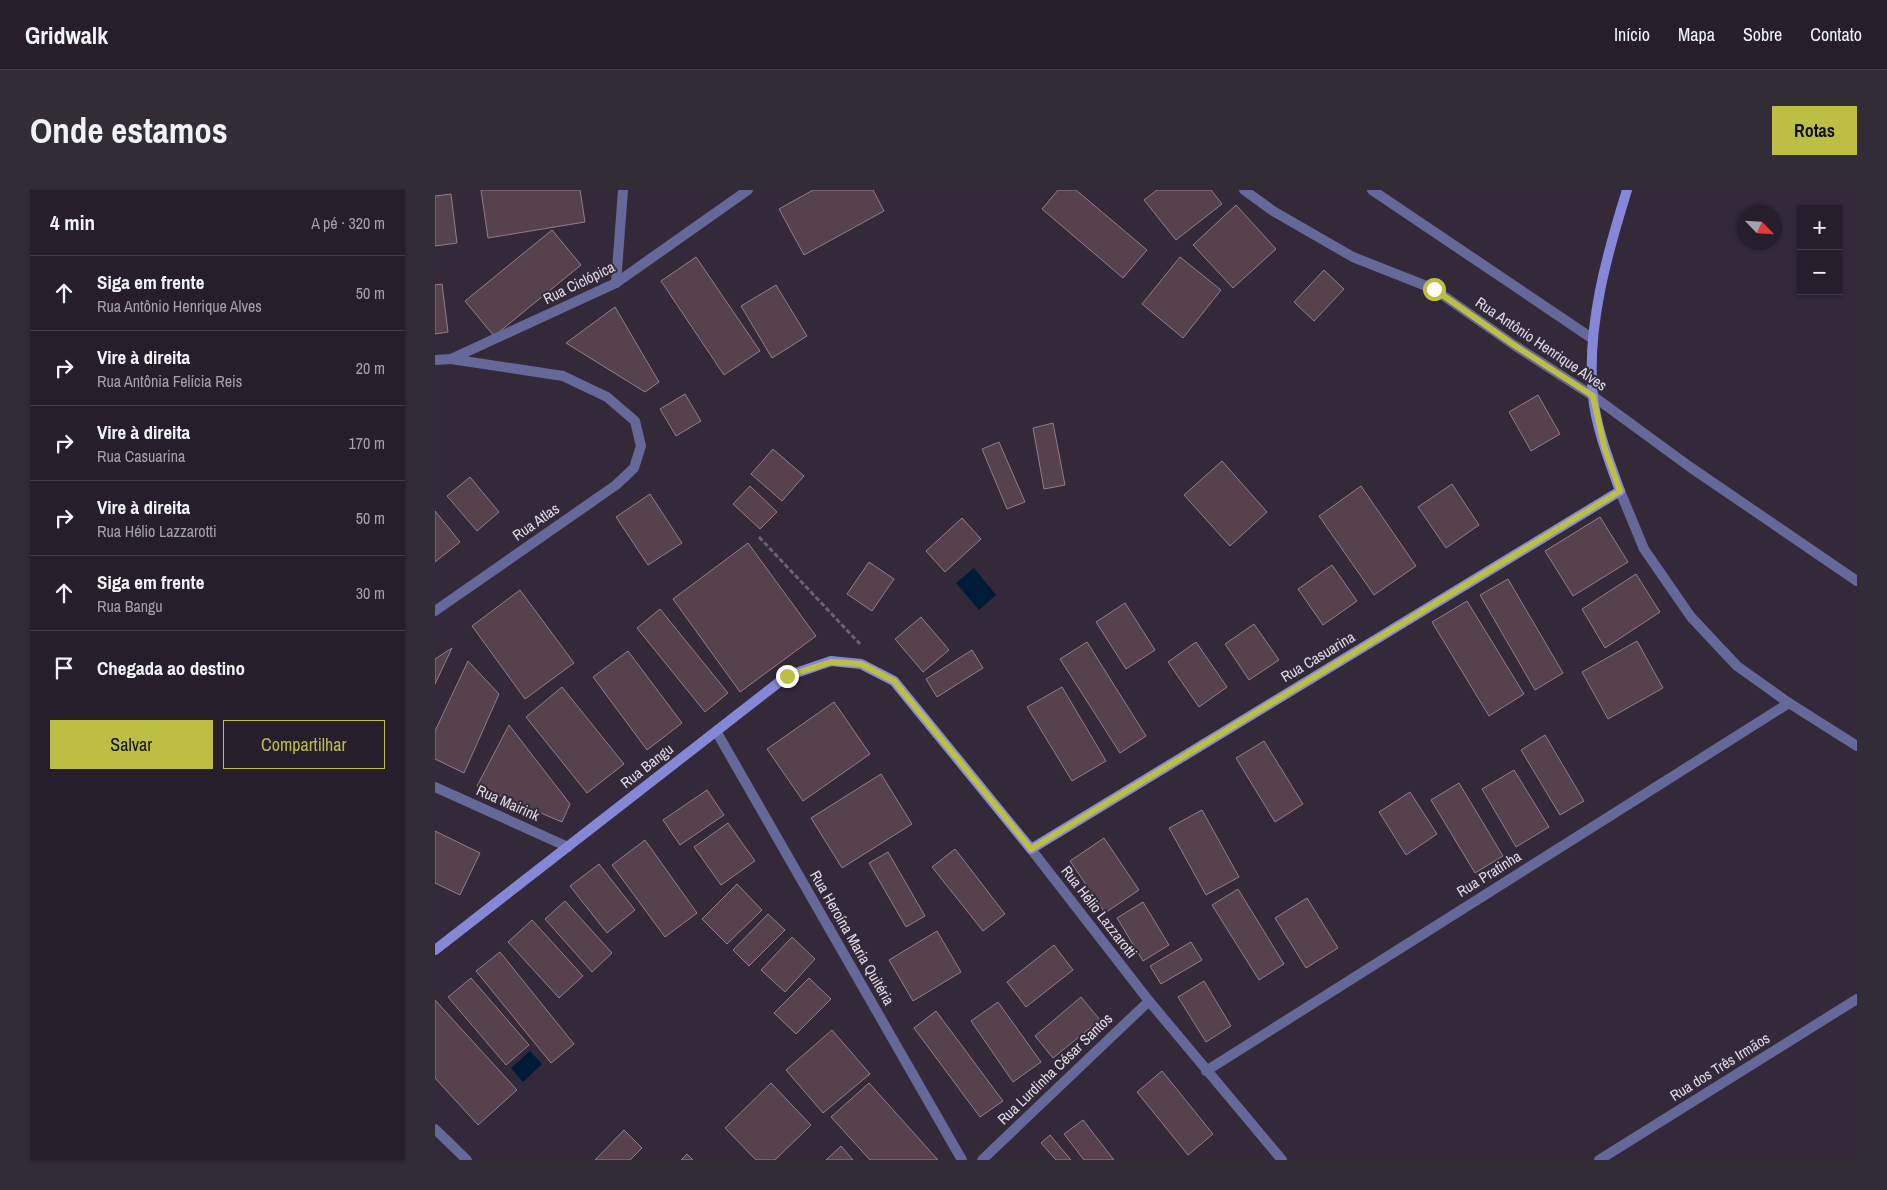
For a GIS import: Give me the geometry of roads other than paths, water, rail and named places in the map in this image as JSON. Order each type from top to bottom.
[{"type":"street","points":[[616,283],[623,190]]},
{"type":"street","name":"Rua Ciclópica","points":[[435,360],[451,360],[616,283],[748,190]]},
{"type":"street","name":"Rua Antônio Henrique Alves","points":[[1244,190],[1273,211],[1353,258],[1434,289],[1514,345],[1593,396],[1690,467],[1857,582]]},
{"type":"street","points":[[1372,190],[1593,339]]},
{"type":"street","points":[[1627,190],[1610,246],[1593,339],[1593,396],[1604,446],[1620,491],[1644,549],[1691,617],[1737,666],[1789,703],[1857,746]]},
{"type":"street","name":"Rua Atlas","points":[[435,612],[615,486],[634,468],[641,446],[635,421],[607,397],[563,376],[451,360]]},
{"type":"street","name":"Rua Casuarina","points":[[1031,849],[1620,491]]},
{"type":"street","name":"Rua Bangu","points":[[435,950],[787,676],[831,662],[861,664],[894,681]]},
{"type":"street","name":"Rua Hélio Lazzarotti","points":[[894,681],[1031,849],[1149,1001],[1282,1160]]},
{"type":"street","name":"Rua Pratinha","points":[[1206,1071],[1789,703]]},
{"type":"street","name":"Rua Heroína Maria Quitéria","points":[[716,731],[962,1160]]},
{"type":"street","name":"Rua Mairink","points":[[435,787],[568,847]]},
{"type":"street","name":"Rua dos Três Irmãos","points":[[1599,1160],[1857,999]]},
{"type":"street","name":"Rua Lurdinha César Santos","points":[[982,1160],[1149,1001]]},
{"type":"street","points":[[435,1129],[467,1160]]},
{"type":"water","points":[[974,568],[996,595],[979,610],[956,583]]},
{"type":"water","points":[[530,1051],[542,1064],[523,1082],[511,1068]]}]
